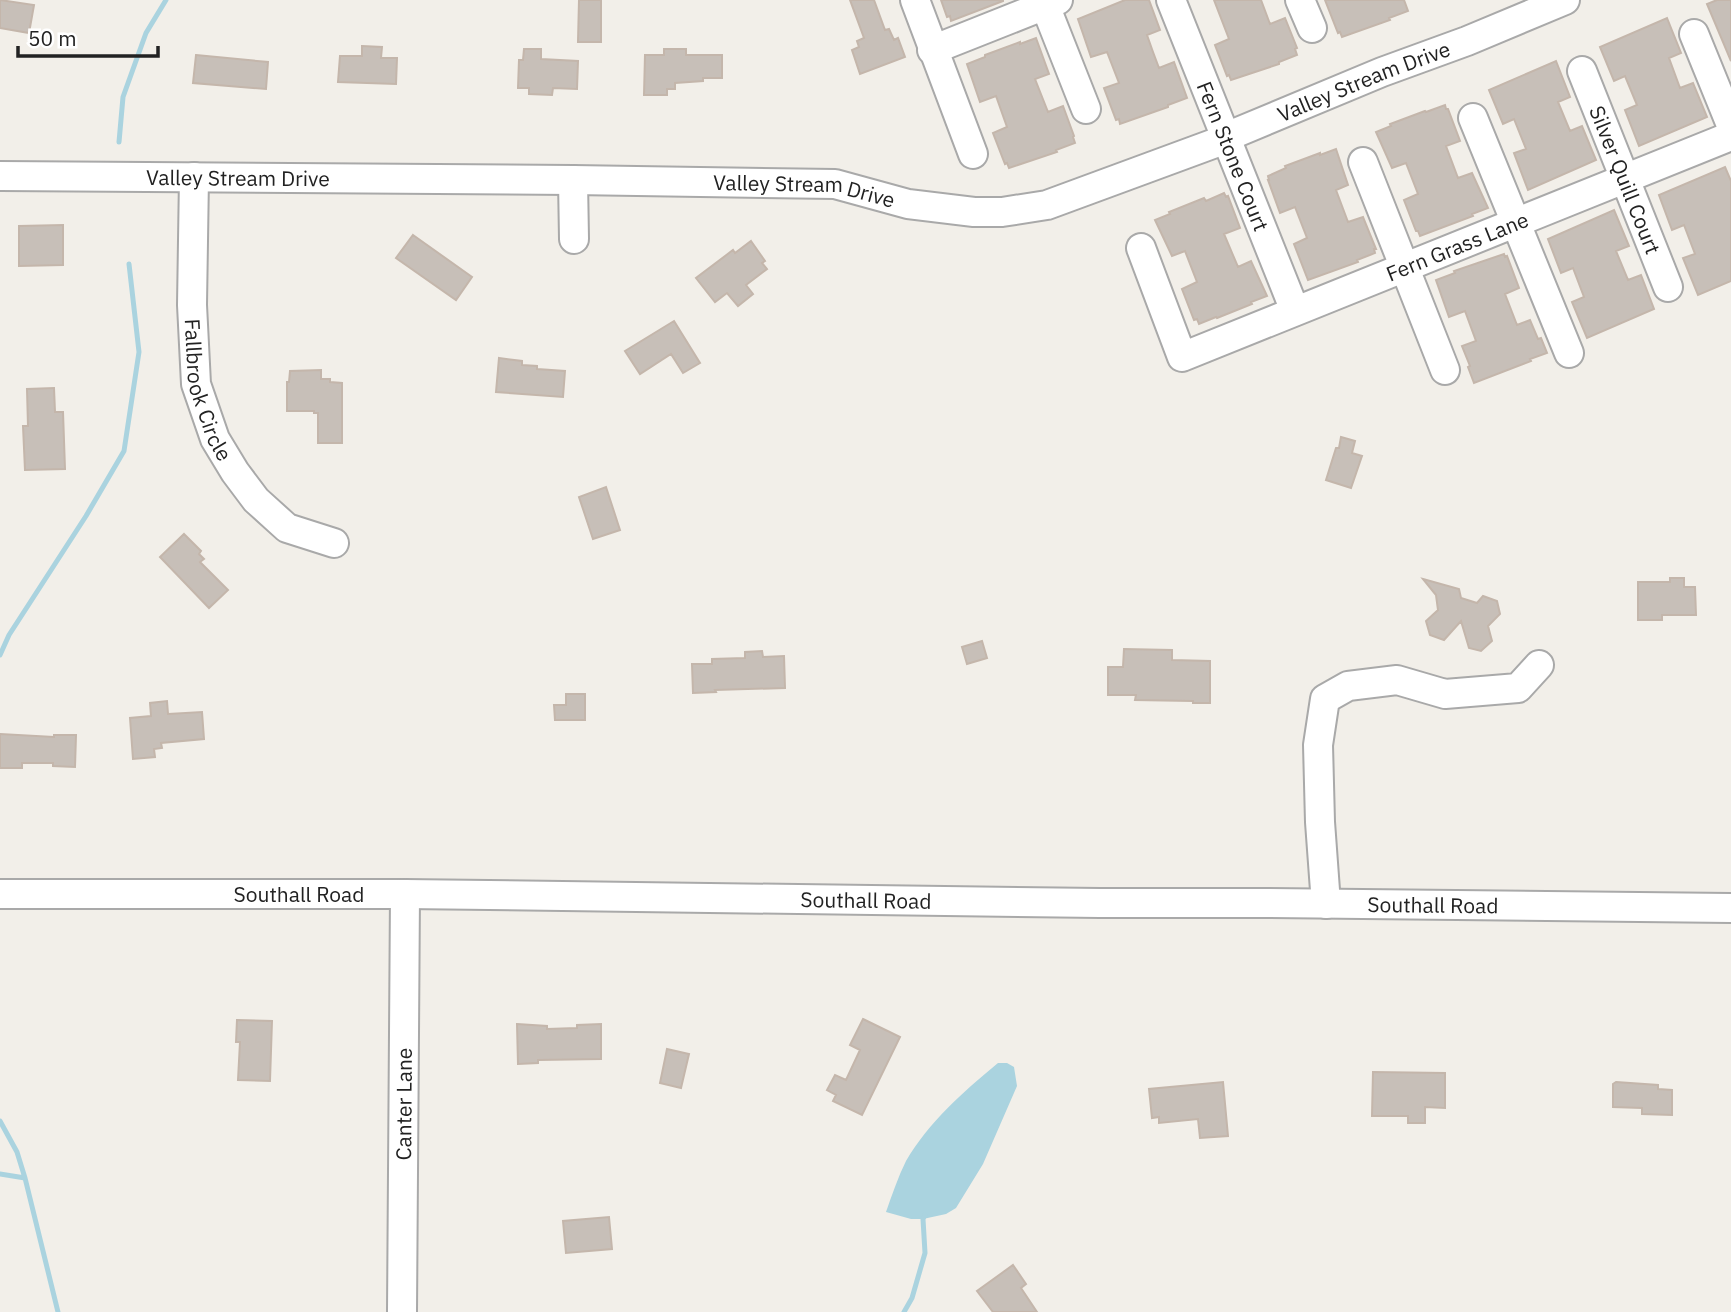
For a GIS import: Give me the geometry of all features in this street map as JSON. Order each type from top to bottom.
[{"type":"street","points":[[915,0],[973,154]]},
{"type":"street","name":"Fern Stone Court","points":[[1171,0],[1295,311]]},
{"type":"street","points":[[1300,0],[1312,28]]},
{"type":"street","name":"Valley Stream Drive","points":[[0,176],[835,184],[908,204],[964,211],[1002,212],[1047,205],[1218,142],[1559,1]]},
{"type":"street","points":[[932,50],[1049,2],[1086,109]]},
{"type":"street","points":[[1694,34],[1731,125]]},
{"type":"street","name":"Silver Quill Court","points":[[1582,71],[1668,287]]},
{"type":"street","points":[[1473,118],[1569,354]]},
{"type":"street","name":"Fern Grass Lane","points":[[1141,247],[1182,357],[1731,135]]},
{"type":"street","points":[[1363,162],[1445,370]]},
{"type":"street","name":"Fallbrook Circle","points":[[194,177],[192,305],[196,384],[215,439],[256,500],[287,528],[334,543]]},
{"type":"street","points":[[573,180],[574,239]]},
{"type":"street","points":[[1326,904],[1318,745],[1325,699],[1348,686],[1397,680],[1445,694],[1518,688],[1539,665]]},
{"type":"street","name":"Southall Road","points":[[0,894],[405,894],[1731,908]]},
{"type":"street","name":"Canter Lane","points":[[402,1312],[405,894]]},
{"type":"water","points":[[998,1063],[1007,1063],[1014,1067],[1017,1086],[983,1164],[956,1208],[946,1214],[923,1219],[911,1219],[886,1212],[906,1161],[925,1133],[960,1096]]},
{"type":"building","points":[[0,0],[34,5],[29,33],[0,28]]},
{"type":"building","points":[[579,0],[601,0],[601,42],[578,42]]},
{"type":"building","points":[[850,0],[874,0],[885,30],[889,29],[894,40],[898,38],[905,57],[860,74],[852,50],[859,47],[857,41],[864,38]]},
{"type":"building","points":[[941,0],[1003,0],[1003,1],[951,21]]},
{"type":"building","points":[[1125,0],[1149,0],[1160,30],[1147,35],[1159,68],[1174,62],[1187,98],[1120,124],[1104,88],[1119,83],[1107,52],[1091,57],[1078,19]]},
{"type":"building","points":[[1214,0],[1261,0],[1270,24],[1285,18],[1297,48],[1297,55],[1231,80],[1215,45],[1229,39]]},
{"type":"building","points":[[1325,0],[1404,0],[1408,11],[1342,37]]},
{"type":"building","points":[[1717,0],[1731,0],[1731,61],[1707,4]]},
{"type":"building","points":[[1667,18],[1681,53],[1669,58],[1680,88],[1693,83],[1707,117],[1639,146],[1625,110],[1637,105],[1625,76],[1614,81],[1600,47]]},
{"type":"building","points":[[1036,38],[1049,74],[1035,79],[1048,112],[1063,106],[1075,143],[1009,168],[993,133],[1007,127],[996,96],[980,102],[967,64]]},
{"type":"building","points":[[362,46],[382,47],[381,58],[397,58],[396,84],[338,82],[340,56],[362,56]]},
{"type":"building","points":[[524,49],[541,49],[541,59],[578,61],[577,89],[553,88],[552,95],[529,94],[529,88],[518,88],[519,60],[523,60]]},
{"type":"building","points":[[664,49],[686,49],[686,55],[722,55],[722,78],[675,83],[675,89],[667,89],[667,95],[644,95],[645,55],[664,55]]},
{"type":"building","points":[[196,55],[268,62],[266,89],[193,83]]},
{"type":"building","points":[[1556,61],[1570,97],[1558,102],[1570,131],[1582,126],[1596,160],[1528,190],[1514,153],[1526,149],[1514,119],[1503,124],[1489,90]]},
{"type":"building","points":[[1445,105],[1460,141],[1446,146],[1458,178],[1472,173],[1488,208],[1420,236],[1404,200],[1418,194],[1406,163],[1392,168],[1376,132],[1391,126],[1390,124]]},
{"type":"building","points":[[1336,149],[1348,185],[1336,190],[1348,222],[1363,217],[1376,249],[1375,253],[1357,260],[1358,262],[1308,280],[1294,244],[1307,238],[1295,207],[1280,213],[1268,176],[1286,168],[1285,166]]},
{"type":"building","points":[[1725,167],[1731,181],[1731,281],[1698,295],[1683,258],[1695,254],[1684,225],[1672,230],[1659,195]]},
{"type":"building","points":[[1224,193],[1228,196],[1240,228],[1224,234],[1238,267],[1251,261],[1267,296],[1199,324],[1197,319],[1194,320],[1182,289],[1197,282],[1185,251],[1172,256],[1155,220],[1204,198],[1206,201]]},
{"type":"building","points":[[1614,210],[1629,246],[1616,251],[1628,280],[1641,275],[1654,309],[1587,338],[1572,302],[1584,297],[1573,268],[1561,273],[1548,239]]},
{"type":"building","points":[[63,225],[63,265],[19,266],[19,226]]},
{"type":"building","points":[[413,235],[472,277],[456,300],[396,258]]},
{"type":"building","points":[[751,241],[765,261],[762,263],[767,269],[746,285],[753,294],[738,306],[727,293],[715,302],[696,278],[733,250],[735,253]]},
{"type":"building","points":[[1504,254],[1519,288],[1505,294],[1517,325],[1530,320],[1547,353],[1474,383],[1462,346],[1476,341],[1465,311],[1449,317],[1436,280]]},
{"type":"building","points":[[674,321],[700,363],[683,373],[671,354],[640,374],[625,351]]},
{"type":"building","points":[[499,358],[522,361],[522,365],[537,366],[537,369],[565,371],[563,397],[496,392]]},
{"type":"building","points":[[321,370],[321,379],[342,383],[342,443],[318,443],[318,413],[287,411],[287,382],[290,371]]},
{"type":"building","points":[[54,388],[55,412],[63,412],[65,469],[25,470],[23,426],[28,426],[27,389]]},
{"type":"building","points":[[1341,437],[1355,441],[1352,453],[1362,456],[1351,488],[1326,480]]},
{"type":"building","points":[[606,487],[620,530],[593,539],[579,497]]},
{"type":"building","points":[[184,534],[201,551],[199,554],[204,559],[200,562],[228,590],[209,608],[160,557]]},
{"type":"building","points":[[1670,578],[1684,578],[1684,587],[1695,587],[1696,615],[1662,615],[1662,620],[1638,620],[1638,582],[1670,582]]},
{"type":"building","points":[[1423,579],[1459,589],[1461,598],[1477,603],[1483,596],[1497,601],[1500,614],[1488,626],[1492,641],[1481,651],[1469,648],[1461,621],[1444,640],[1430,635],[1426,621],[1438,610],[1436,595]]},
{"type":"building","points":[[982,641],[987,658],[967,664],[962,647]]},
{"type":"building","points":[[1124,649],[1172,650],[1172,660],[1210,661],[1210,703],[1135,700],[1136,695],[1108,695],[1108,667],[1123,667]]},
{"type":"building","points":[[762,651],[763,657],[784,656],[785,688],[693,693],[692,664],[712,664],[712,659],[745,658],[745,652]]},
{"type":"building","points":[[566,694],[585,694],[585,720],[555,720],[554,705],[566,705]]},
{"type":"building","points":[[167,701],[168,714],[202,712],[204,739],[161,743],[162,748],[154,749],[155,757],[133,759],[130,718],[151,716],[150,703]]},
{"type":"building","points":[[0,734],[54,737],[76,735],[75,767],[53,766],[53,763],[22,763],[22,768],[0,768]]},
{"type":"building","points":[[863,1019],[900,1037],[862,1115],[833,1101],[836,1095],[827,1090],[835,1075],[846,1080],[860,1050],[850,1045]]},
{"type":"building","points":[[237,1020],[272,1021],[270,1081],[238,1080],[240,1042],[236,1042]]},
{"type":"building","points":[[517,1024],[547,1026],[547,1029],[601,1024],[601,1059],[538,1060],[538,1063],[518,1064]]},
{"type":"building","points":[[667,1049],[689,1054],[681,1088],[660,1083]]},
{"type":"building","points":[[1373,1072],[1445,1073],[1445,1108],[1425,1107],[1425,1123],[1408,1123],[1408,1116],[1372,1116]]},
{"type":"building","points":[[1223,1082],[1228,1136],[1200,1138],[1198,1119],[1159,1123],[1159,1117],[1152,1118],[1149,1089]]},
{"type":"building","points":[[1613,1084],[1658,1085],[1658,1089],[1672,1090],[1672,1115],[1642,1114],[1642,1108],[1613,1107]]},
{"type":"building","points":[[609,1217],[612,1249],[566,1253],[563,1221]]},
{"type":"building","points":[[1013,1265],[1026,1284],[1021,1288],[1037,1312],[993,1312],[977,1291]]},
{"type":"waterway","points":[[119,142],[123,97],[146,33],[166,0]]},
{"type":"waterway","points":[[0,655],[9,635],[86,516],[124,451],[139,352],[129,264]]},
{"type":"waterway","points":[[0,1121],[17,1152],[25,1178],[58,1312]]},
{"type":"waterway","points":[[0,1174],[25,1178]]},
{"type":"waterway","points":[[904,1312],[912,1298],[925,1253],[925,1215]]}]
